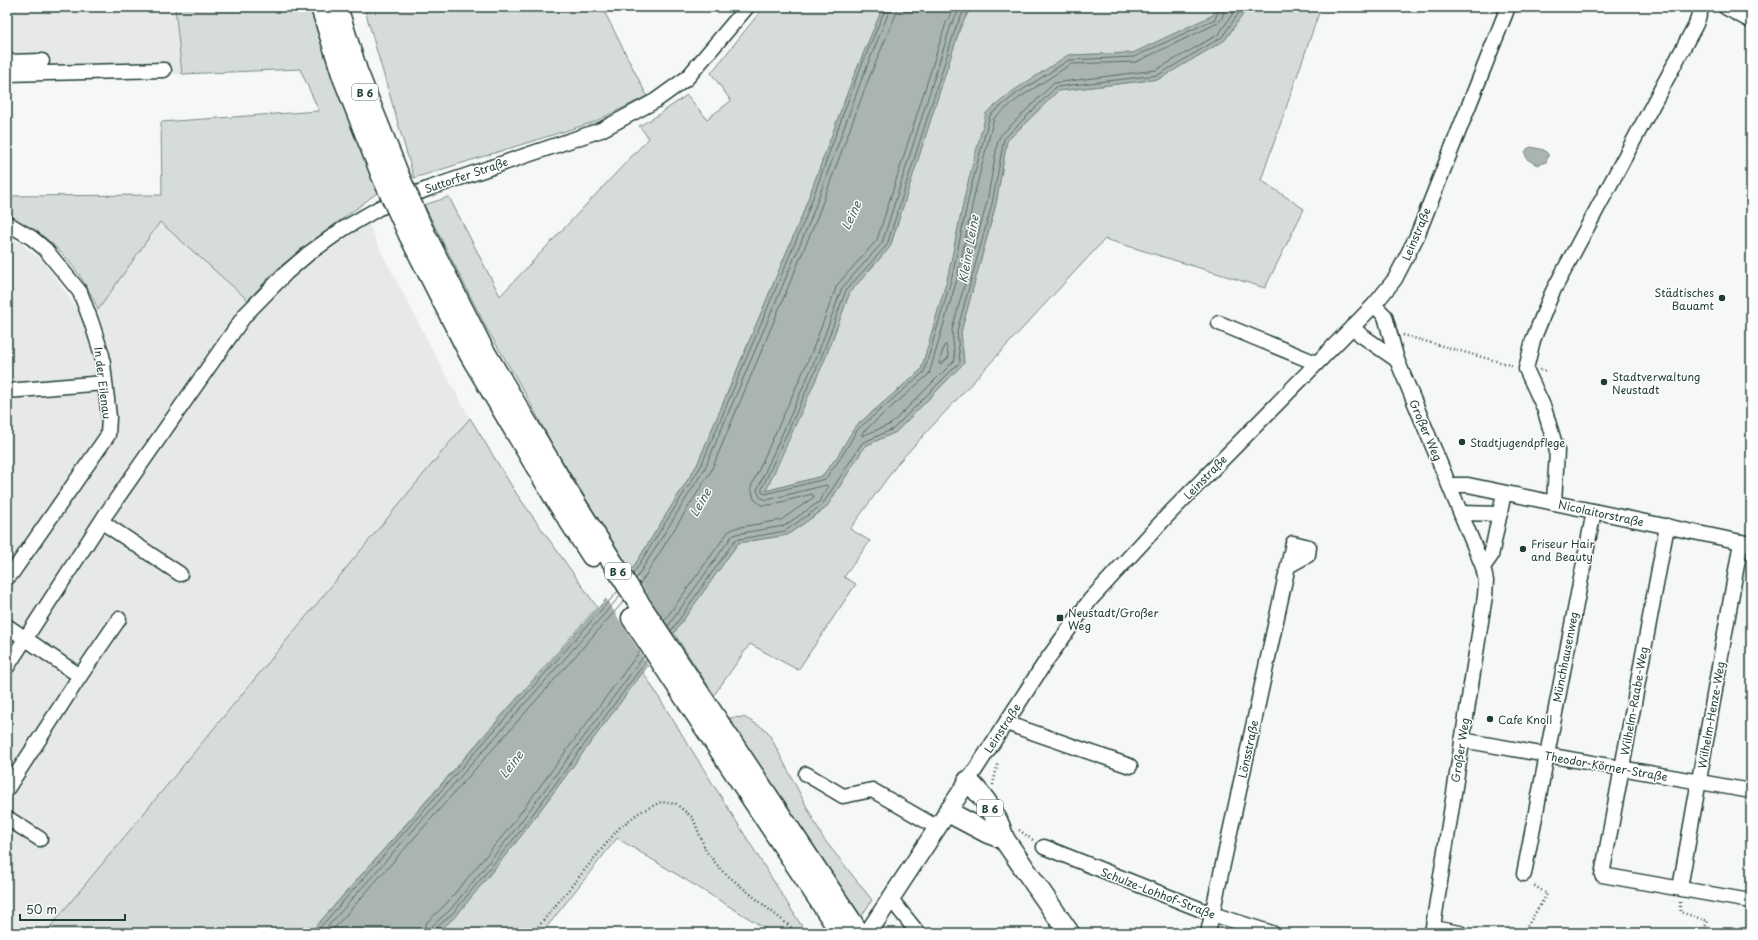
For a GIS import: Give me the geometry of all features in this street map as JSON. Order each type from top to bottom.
[{"type":"highway","name":"B 6","points":[[321,7],[343,77],[390,176],[470,355],[496,385],[563,484],[738,765],[833,907],[859,933]]},
{"type":"highway","name":"B 6","points":[[336,7],[390,176]]},
{"type":"highway","name":"B 6","points":[[968,781],[985,797],[999,824],[1004,839]]},
{"type":"highway","name":"B 6","points":[[943,820],[1004,839]]},
{"type":"highway","points":[[1004,839],[1069,933]]},
{"type":"highway","name":"B 6","points":[[833,907],[842,933]]},
{"type":"main road","name":"Leinstraße","points":[[868,933],[968,781]]},
{"type":"street","name":"Suttorfer Straße","points":[[7,667],[102,522],[245,315],[308,254],[342,229],[379,208],[404,197],[601,130],[655,101],[687,78],[747,7]]},
{"type":"street","name":"Leinstraße","points":[[968,781],[1046,661],[1090,600],[1168,516],[1374,304],[1395,279],[1417,236],[1508,7]]},
{"type":"street","points":[[1554,503],[1557,451],[1544,408],[1526,369],[1533,340],[1552,293],[1696,24],[1702,7]]},
{"type":"street","points":[[1725,7],[1751,21]]},
{"type":"street","points":[[7,62],[42,61]]},
{"type":"street","points":[[7,74],[164,70]]},
{"type":"street","name":"In der Eilenau","points":[[7,223],[32,238],[45,249],[80,292],[102,355],[109,417],[108,436],[7,578]]},
{"type":"street","name":"Großer Weg","points":[[1374,304],[1385,316],[1397,360],[1450,485],[1486,580],[1485,596],[1432,930]]},
{"type":"street","points":[[1219,323],[1316,363]]},
{"type":"street","points":[[1352,326],[1361,335],[1397,360]]},
{"type":"street","points":[[7,391],[104,383]]},
{"type":"street","name":"Nicolaitorstraße","points":[[1450,485],[1468,485],[1746,543]]},
{"type":"street","points":[[1482,567],[1491,556],[1504,493]]},
{"type":"street","name":"Münchhausenweg","points":[[1524,874],[1594,511]]},
{"type":"street","points":[[1461,513],[1500,514]]},
{"type":"street","points":[[102,522],[180,574]]},
{"type":"street","name":"Wilhelm-Raabe-Weg","points":[[1667,526],[1602,875],[1680,888]]},
{"type":"street","name":"Wilhelm-Henze-Weg","points":[[1680,888],[1699,782],[1746,543]]},
{"type":"street","name":"Lönsstraße","points":[[1208,933],[1288,566]]},
{"type":"street","points":[[7,788],[119,619]]},
{"type":"street","points":[[7,626],[80,676]]},
{"type":"street","points":[[1006,722],[1130,766]]},
{"type":"street","name":"Theodor-Körner-Straße","points":[[1462,740],[1751,791]]},
{"type":"street","points":[[806,774],[843,796],[872,790],[943,820]]},
{"type":"street","points":[[7,818],[40,839]]},
{"type":"street","name":"Schulze-Lohhof-Straße","points":[[1044,848],[1212,914],[1272,933]]},
{"type":"street","points":[[1680,888],[1751,904]]},
{"type":"street","points":[[891,898],[918,933]]},
{"type":"street","points":[[1432,930],[1460,933]]},
{"type":"path","points":[[1390,335],[1404,335],[1481,358],[1526,369]]},
{"type":"path","points":[[533,933],[620,827],[640,812],[661,802],[676,804],[693,818],[706,851],[721,870],[798,933]]},
{"type":"path","points":[[1523,933],[1547,894],[1524,878],[1524,874]]},
{"type":"path","points":[[1680,888],[1680,912],[1708,921],[1702,933]]},
{"type":"path","points":[[1751,904],[1751,922]]},
{"type":"shaded area","points":[[7,7],[175,7],[182,74],[7,82]]},
{"type":"shaded area","points":[[175,7],[311,7],[328,62],[377,193],[276,270],[248,300],[160,222],[98,310],[87,287],[64,256],[35,230],[7,216],[7,196],[162,195],[161,122],[319,111],[300,69],[182,74]]},
{"type":"shaded area","points":[[364,7],[602,7],[647,96],[594,122],[414,178]]},
{"type":"shaded area","points":[[764,7],[883,7],[853,78],[801,218],[697,465],[631,571],[553,446],[525,393],[487,329],[424,205],[449,197],[500,296],[649,138],[639,126],[687,95],[707,119],[731,101],[711,73]]},
{"type":"shaded area","points":[[971,7],[1217,7],[1214,15],[1133,53],[1068,55],[966,190],[948,276],[921,370],[855,427],[837,457],[822,476],[765,491],[825,359],[850,292],[890,247],[960,28]]},
{"type":"shaded area","points":[[1248,7],[1321,7],[1261,180],[1304,209],[1265,288],[1105,239],[899,462],[850,529],[870,541],[844,577],[856,584],[798,670],[750,644],[714,695],[674,633],[738,543],[787,535],[826,508],[865,446],[896,432],[964,363],[961,332],[996,204],[1007,141],[1058,91],[1159,79],[1225,40]]},
{"type":"shaded area","points":[[360,206],[381,251],[443,370],[470,418],[45,933],[7,933],[7,235],[21,243],[47,265],[83,319],[98,310],[160,222],[248,300],[276,270]]},
{"type":"shaded area","points":[[470,418],[516,493],[597,607],[310,933],[45,933]]},
{"type":"shaded area","points":[[643,672],[806,933],[773,933],[617,838],[542,933],[437,933],[456,916],[521,836]]},
{"type":"shaded area","points":[[744,717],[768,732],[823,838],[872,900],[859,920],[729,718]]},
{"type":"water","points":[[883,7],[971,7],[960,28],[890,247],[850,292],[825,359],[766,491],[822,476],[837,457],[855,427],[921,370],[948,276],[966,190],[986,113],[1013,91],[1068,55],[1133,53],[1213,15],[1217,7],[1248,7],[1225,40],[1159,79],[1058,91],[1007,141],[996,204],[961,332],[964,363],[896,432],[865,446],[826,508],[787,535],[738,543],[674,633],[643,672],[521,836],[456,916],[437,933],[310,933],[631,571],[697,465],[801,218],[853,78]]},
{"type":"water","points":[[1531,147],[1544,150],[1548,154],[1546,162],[1537,165],[1527,159],[1525,153],[1527,149]]},
{"type":"pier","points":[[631,568],[674,636],[649,667],[605,597]]},
{"type":"place","name":"Städtisches Bauamt","points":[[1722,298]]},
{"type":"place","name":"Stadtverwaltung Neustadt","points":[[1604,382]]},
{"type":"place","name":"Stadtjugendpflege","points":[[1462,442]]},
{"type":"place","name":"Friseur Hair and Beauty","points":[[1523,549]]},
{"type":"place","name":"Neustadt/Großer Weg","points":[[1060,618]]},
{"type":"place","name":"Cafe Knoll","points":[[1490,719]]},
{"type":"water label","name":"Leine","points":[[851,215]]},
{"type":"water label","name":"Kleine Leine","points":[[968,249]]},
{"type":"water label","name":"Leine","points":[[700,502]]},
{"type":"water label","name":"Leine","points":[[511,764]]}]
